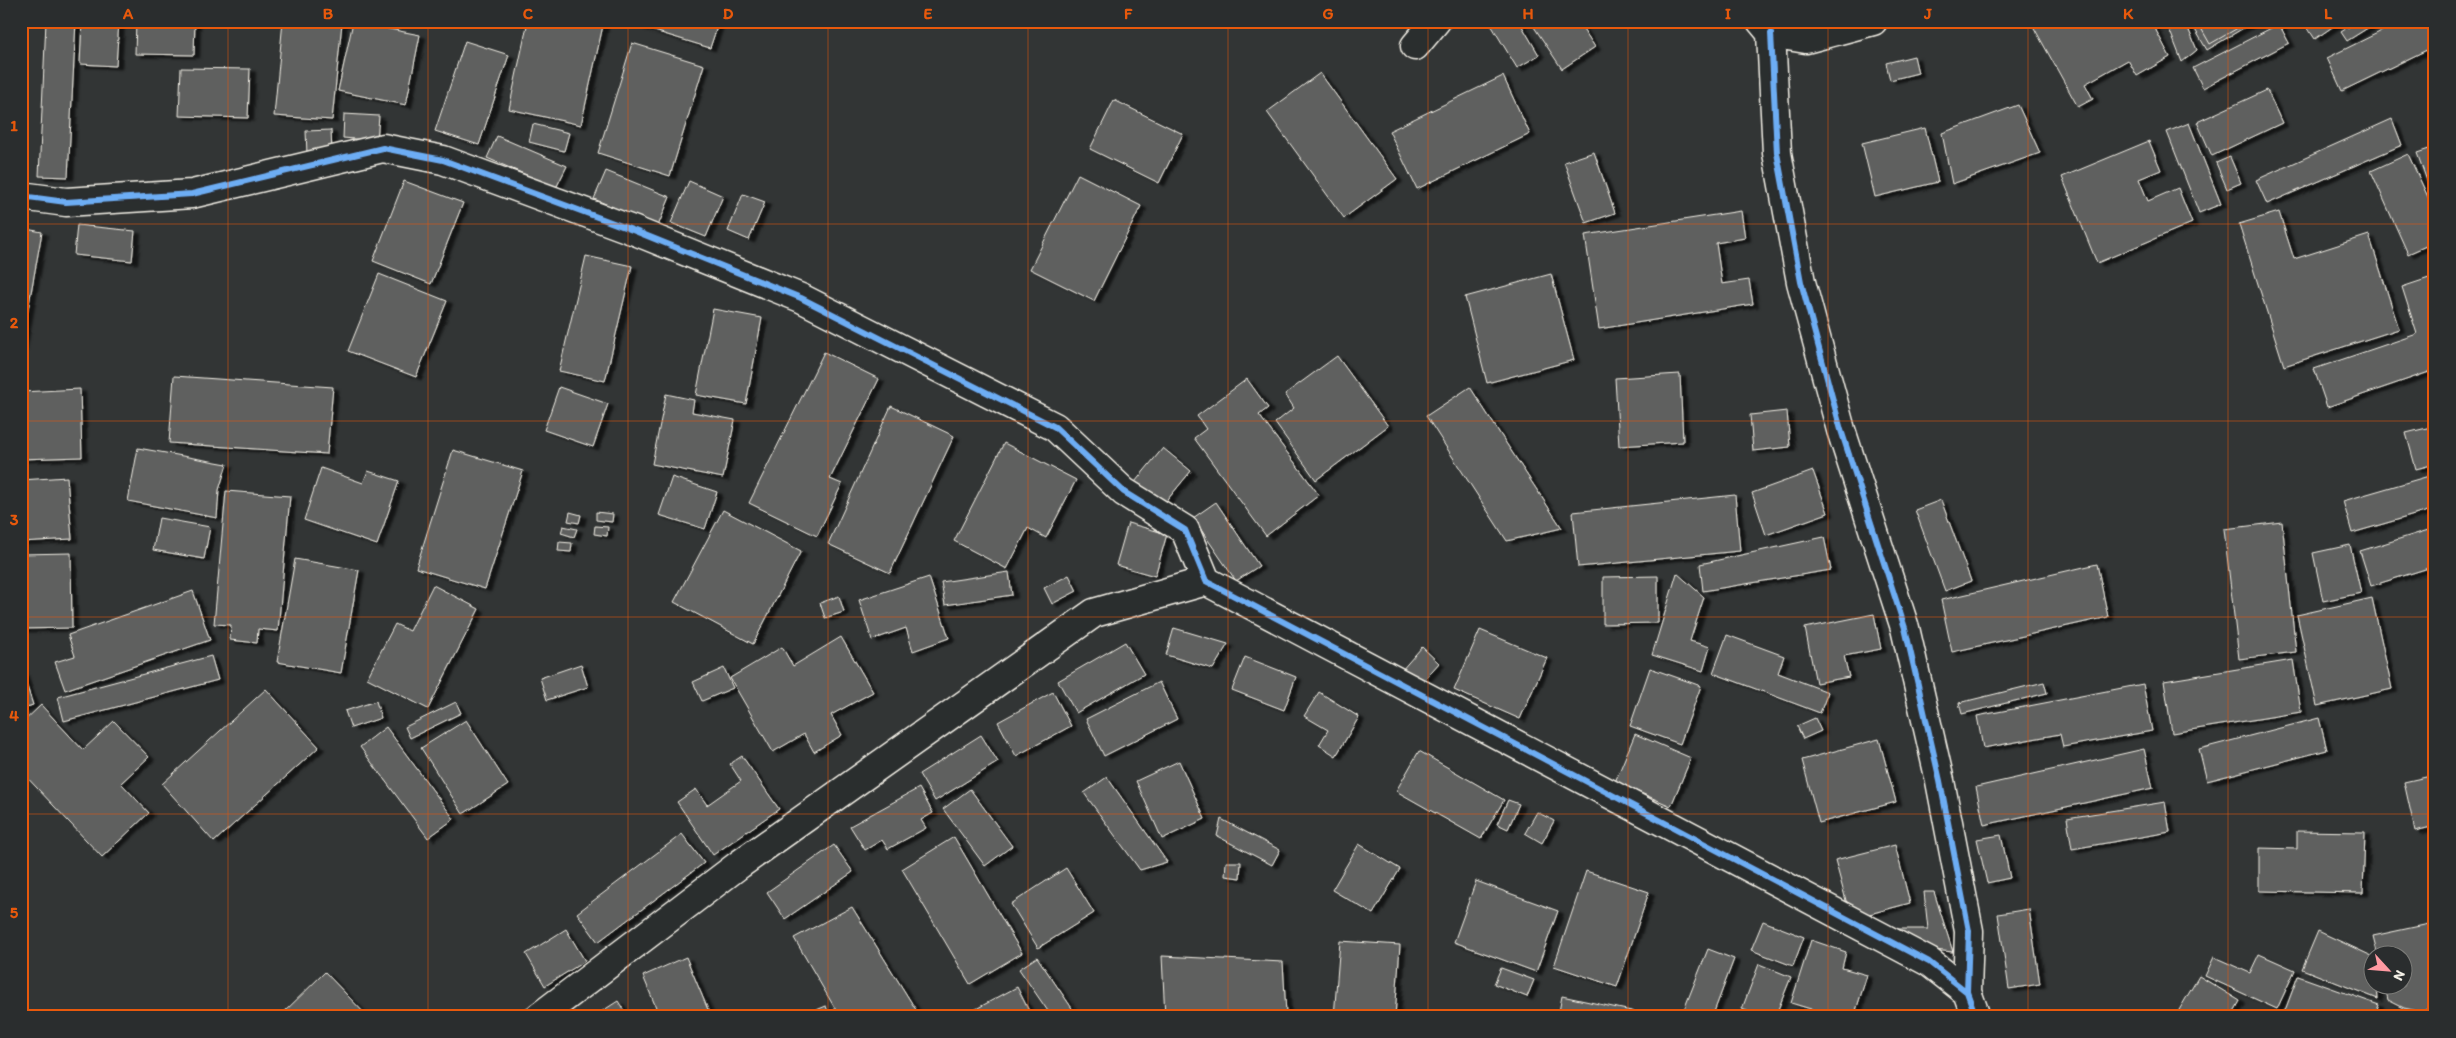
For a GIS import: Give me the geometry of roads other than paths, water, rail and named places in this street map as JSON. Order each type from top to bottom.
[{"type":"street","points":[[1415,46],[1436,21]]},
{"type":"street","points":[[1874,21],[1806,39],[1766,27],[1777,154],[1801,282],[1842,430],[1905,628],[1940,781],[1969,931],[1972,1004]]},
{"type":"street","points":[[21,196],[66,202],[192,194],[383,148],[443,160],[636,231],[801,298],[1055,427],[1124,492],[1185,530],[1206,581],[1929,962],[1972,1004]]},
{"type":"street","points":[[539,1017],[740,864],[1094,613],[1206,581]]}]
